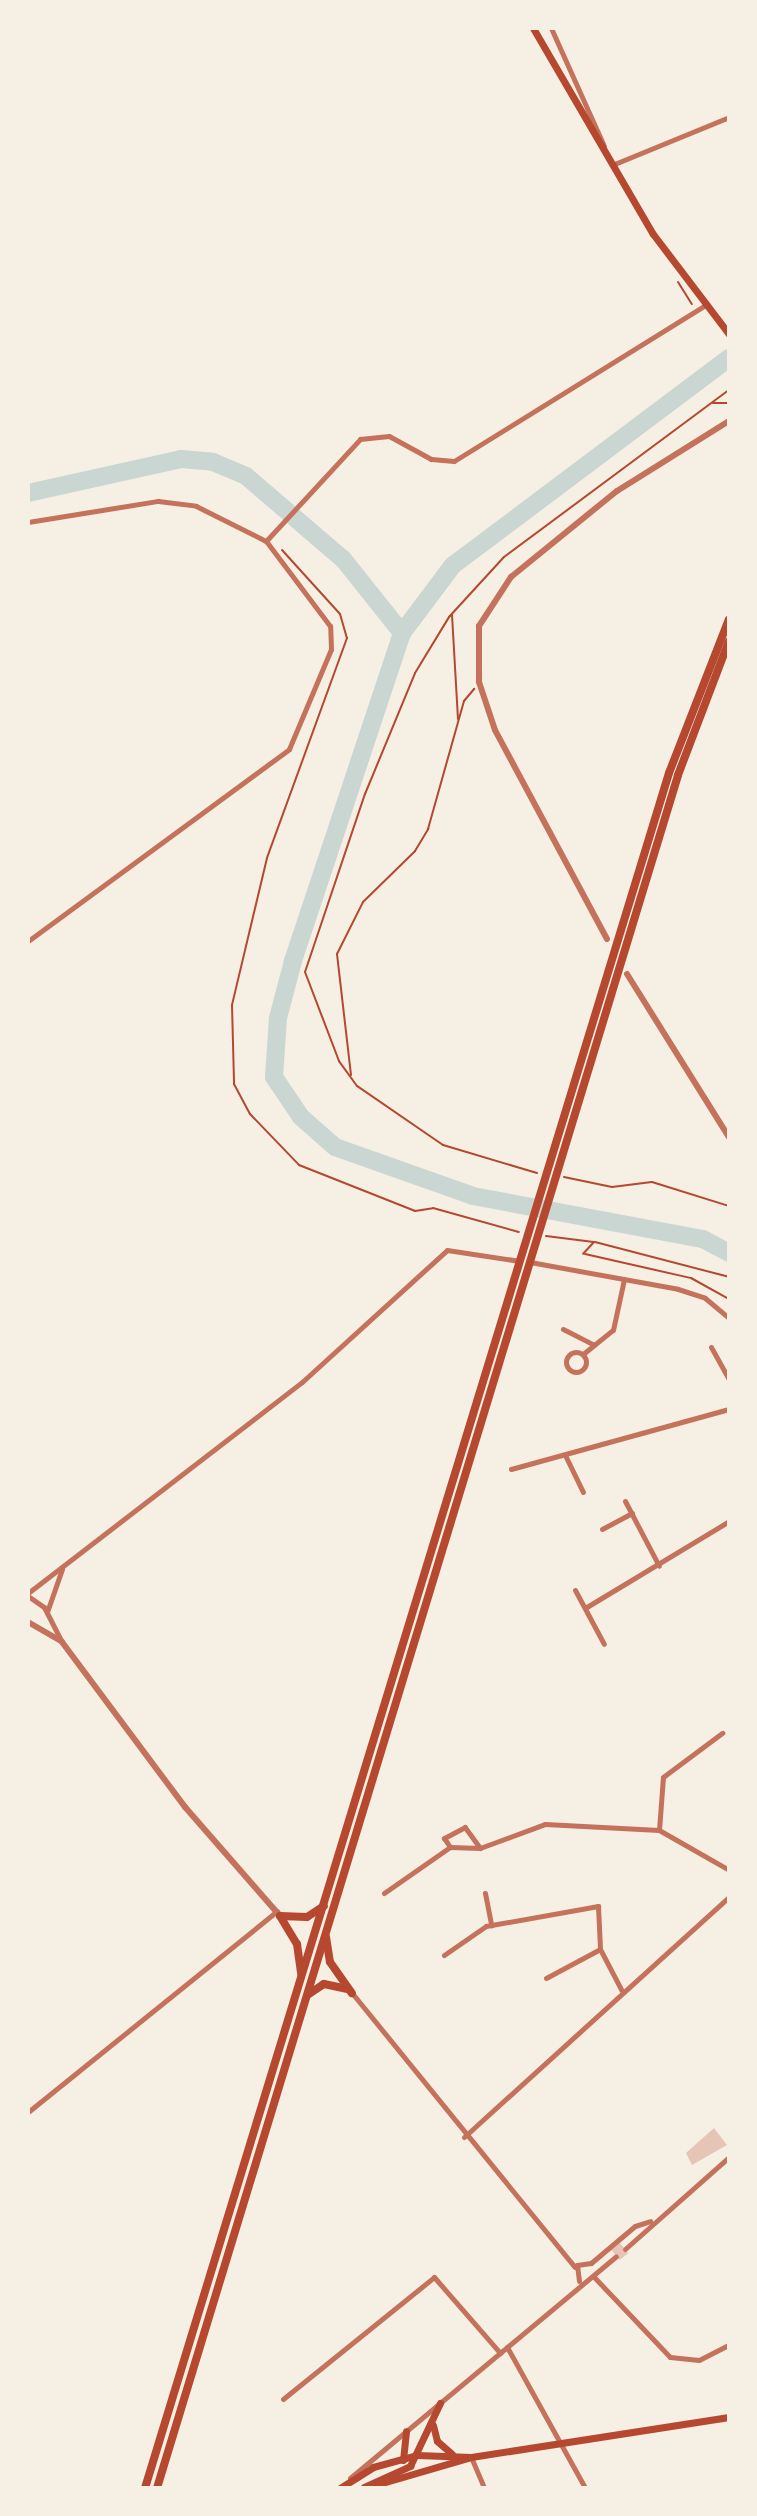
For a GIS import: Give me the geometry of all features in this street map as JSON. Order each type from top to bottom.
[{"type":"main road","points":[[533,28],[653,234],[729,334]]},
{"type":"main road","points":[[145,2488],[673,774],[729,619]]},
{"type":"main road","points":[[157,2488],[673,774],[729,641]]},
{"type":"main road","points":[[279,1913],[307,1917],[324,1906]]},
{"type":"main road","points":[[279,1913],[297,1944],[301,1980]]},
{"type":"main road","points":[[326,1932],[330,1962],[352,1993]]},
{"type":"main road","points":[[305,2000],[324,1984],[352,1993]]},
{"type":"main road","points":[[365,2488],[410,2466],[440,2403]]},
{"type":"main road","points":[[365,2488],[471,2457],[729,2417]]},
{"type":"main road","points":[[433,2418],[437,2441],[453,2454]]},
{"type":"main road","points":[[402,2459],[406,2431]]},
{"type":"main road","points":[[340,2488],[348,2481],[417,2455],[453,2454],[471,2457]]},
{"type":"main road","points":[[402,2459],[421,2471]]},
{"type":"street","points":[[551,28],[592,110],[607,155]]},
{"type":"street","points":[[612,165],[729,117]]},
{"type":"street","points":[[269,541],[354,443],[380,434],[441,463],[454,461],[707,304]]},
{"type":"street","points":[[607,939],[513,768],[479,682],[479,626],[511,577],[617,491],[729,421]]},
{"type":"street","points":[[28,522],[158,501],[196,506],[269,541],[330,626],[331,649],[289,749],[28,942]]},
{"type":"street","points":[[627,974],[729,1137]]},
{"type":"street","points":[[28,2112],[279,1913],[185,1807],[62,1642],[47,1614],[28,1595],[302,1382],[447,1250],[624,1279],[705,1298],[729,1318]]},
{"type":"street","points":[[583,1354],[613,1330],[624,1279]]},
{"type":"street","points":[[564,1329],[594,1345]]},
{"type":"street","points":[[711,1347],[729,1380]]},
{"type":"street","points":[[511,1469],[729,1409]]},
{"type":"street","points":[[565,1455],[583,1492]]},
{"type":"street","points":[[625,1501],[659,1566]]},
{"type":"street","points":[[602,1529],[632,1513]]},
{"type":"street","points":[[585,1608],[659,1566],[729,1521]]},
{"type":"street","points":[[47,1614],[64,1566]]},
{"type":"street","points":[[575,1590],[604,1644]]},
{"type":"street","points":[[28,1622],[62,1642]]},
{"type":"street","points":[[659,1830],[663,1777],[722,1733]]},
{"type":"street","points":[[384,1893],[450,1847],[480,1849],[545,1824],[659,1830],[729,1870]]},
{"type":"street","points":[[450,1847],[444,1838],[465,1827],[480,1849]]},
{"type":"street","points":[[485,1893],[491,1925]]},
{"type":"street","points":[[464,2137],[729,1897]]},
{"type":"street","points":[[444,1955],[491,1925],[598,1906],[600,1949],[622,1992]]},
{"type":"street","points":[[545,1978],[600,1949]]},
{"type":"street","points":[[352,1993],[464,2137],[575,2267],[579,2281]]},
{"type":"street","points":[[625,2249],[653,2220],[729,2157]]},
{"type":"street","points":[[575,2267],[591,2263],[635,2226],[653,2220]]},
{"type":"street","points":[[348,2481],[507,2347],[579,2281],[594,2275],[616,2256]]},
{"type":"street","points":[[591,2263],[594,2275],[670,2357],[699,2360],[729,2345]]},
{"type":"street","points":[[283,2399],[434,2277],[500,2353]]},
{"type":"street","points":[[507,2347],[585,2488]]},
{"type":"street","points":[[471,2457],[484,2488]]},
{"type":"path","points":[[540,1173],[443,1145],[406,1126],[351,1078],[310,996],[305,972],[365,793],[415,673],[452,614],[504,557],[729,390]]},
{"type":"path","points":[[711,403],[729,403]]},
{"type":"path","points":[[269,541],[284,551],[320,589],[340,614],[347,638],[267,858],[232,1005],[234,1084],[250,1114],[299,1166],[415,1211],[433,1208],[530,1233]]},
{"type":"path","points":[[452,614],[458,724]]},
{"type":"path","points":[[351,1078],[337,954],[363,902],[415,851],[428,829],[458,724],[479,682]]},
{"type":"path","points":[[550,1175],[612,1187],[652,1182],[729,1206]]},
{"type":"path","points":[[542,1235],[594,1242],[729,1277]]},
{"type":"path","points":[[594,1242],[583,1254],[691,1278],[729,1299]]},
{"type":"building","points":[[714,2128],[727,2145],[692,2165],[686,2153]]},
{"type":"building","points":[[620,2243],[628,2253],[620,2260],[611,2250]]},
{"type":"waterway","points":[[729,358],[453,565],[402,633],[293,961],[278,1018],[274,1077],[301,1117],[335,1147],[473,1196],[703,1239],[729,1253]]},
{"type":"waterway","points":[[28,493],[181,459],[213,462],[246,476],[343,559],[402,633]]}]
